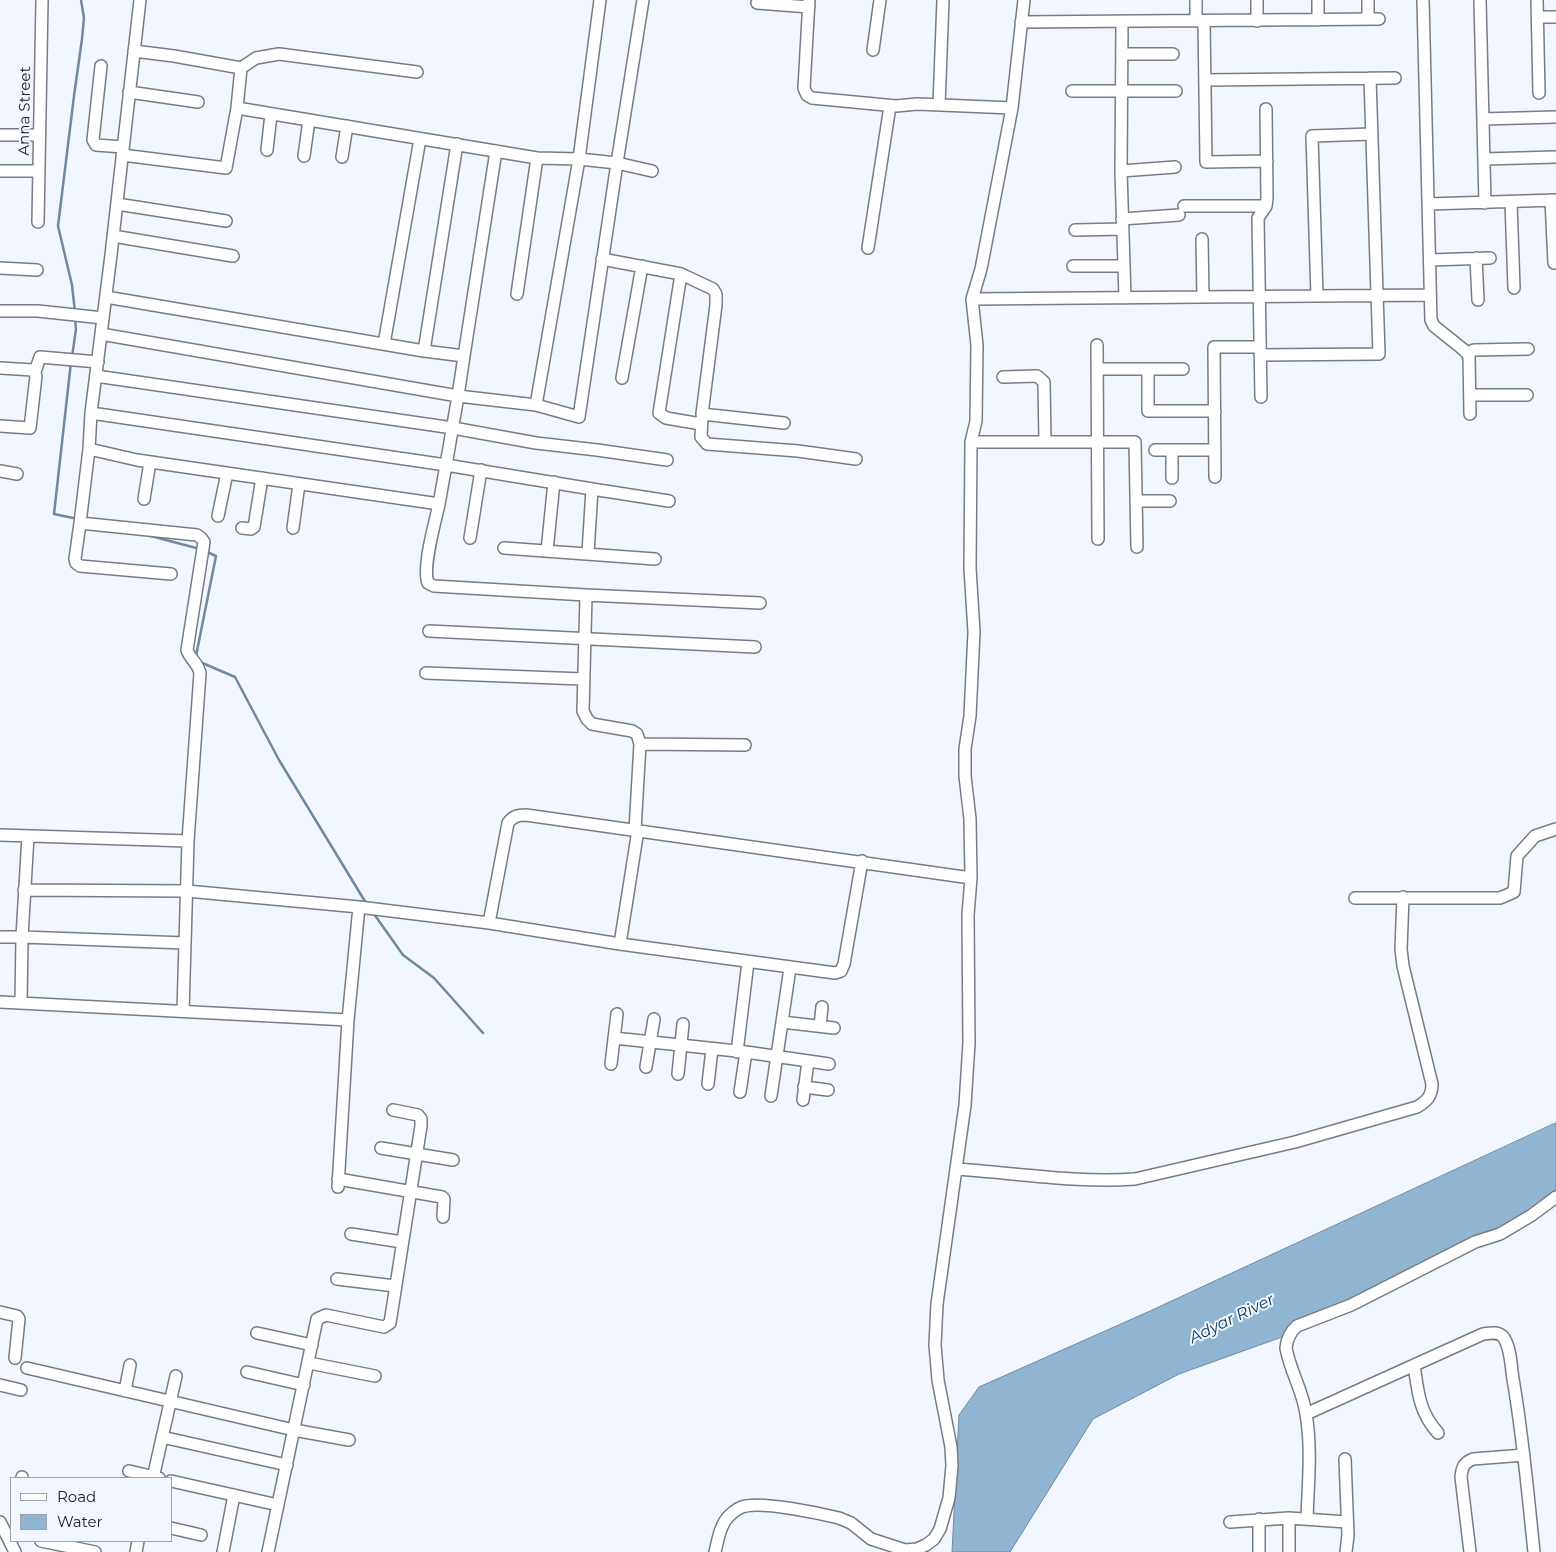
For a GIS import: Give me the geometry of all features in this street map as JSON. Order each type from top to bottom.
[{"type":"street","name":"Anna Street","points":[[38,222],[42,0]]},
{"type":"street","points":[[140,0],[75,559],[76,563],[80,566],[171,574]]},
{"type":"street","points":[[536,405],[579,159],[600,0]]},
{"type":"street","points":[[101,334],[458,396],[536,405],[579,417],[643,0]]},
{"type":"street","points":[[873,50],[880,0]]},
{"type":"street","points":[[939,105],[943,0]]},
{"type":"street","points":[[715,1552],[723,1524],[736,1510],[749,1506],[768,1506],[839,1518],[851,1523],[871,1539],[905,1550],[917,1549],[934,1539],[940,1529],[949,1498],[952,1466],[951,1447],[938,1380],[934,1345],[937,1304],[965,1105],[969,1043],[968,915],[972,878],[970,819],[964,776],[965,749],[970,716],[974,632],[970,568],[971,442],[976,421],[977,346],[972,300],[981,269],[1012,108],[1024,0]]},
{"type":"street","points":[[1196,0],[1200,21],[1205,80],[1206,162],[1267,161]]},
{"type":"street","points":[[1257,0],[1258,20]]},
{"type":"street","points":[[1318,0],[1318,20]]},
{"type":"street","points":[[1021,22],[1373,19],[1368,0]]},
{"type":"street","points":[[1424,0],[1431,320],[1435,326],[1467,353],[1470,361],[1470,414]]},
{"type":"street","points":[[1480,0],[1485,202]]},
{"type":"street","points":[[1537,0],[1539,93]]},
{"type":"street","points":[[757,3],[809,4],[804,88],[812,98],[890,106],[939,105],[1012,108]]},
{"type":"street","points":[[1538,17],[1556,17]]},
{"type":"street","points":[[1122,22],[1121,171],[1125,298]]},
{"type":"street","points":[[134,51],[241,68],[256,58],[279,54],[417,72]]},
{"type":"street","points":[[1122,54],[1173,54]]},
{"type":"street","points":[[101,66],[93,140],[96,145],[226,168],[237,108],[241,68]]},
{"type":"street","points":[[1215,477],[1214,347],[1260,351],[1378,354],[1370,78]]},
{"type":"street","points":[[1205,80],[1395,78]]},
{"type":"street","points":[[1072,91],[1176,91]]},
{"type":"street","points":[[129,92],[198,102]]},
{"type":"street","points":[[868,248],[890,106]]},
{"type":"street","points":[[237,108],[537,158],[579,159],[617,163],[652,171]]},
{"type":"street","points":[[1261,397],[1258,218],[1266,206],[1268,198],[1266,109]]},
{"type":"street","points":[[267,150],[271,114]]},
{"type":"street","points":[[1483,119],[1556,118]]},
{"type":"street","points":[[304,156],[309,120]]},
{"type":"street","points":[[342,157],[347,126]]},
{"type":"street","points":[[1317,296],[1312,136],[1372,134]]},
{"type":"street","points":[[0,135],[39,135]]},
{"type":"street","points":[[384,344],[420,139]]},
{"type":"street","points":[[424,352],[457,144]]},
{"type":"street","points":[[496,151],[453,428],[427,566],[426,577],[428,583],[434,586],[760,603]]},
{"type":"street","points":[[1484,159],[1556,157]]},
{"type":"street","points":[[517,294],[537,158]]},
{"type":"street","points":[[1121,171],[1175,167]]},
{"type":"street","points":[[0,171],[39,171]]},
{"type":"street","points":[[1428,204],[1553,200],[1554,264]]},
{"type":"street","points":[[1511,202],[1514,288]]},
{"type":"street","points":[[117,204],[226,221]]},
{"type":"street","points":[[1075,230],[1123,224],[1182,210],[1266,206]]},
{"type":"street","points":[[113,236],[233,256]]},
{"type":"street","points":[[1202,239],[1203,298]]},
{"type":"street","points":[[1476,258],[1478,300]]},
{"type":"street","points":[[1430,260],[1490,258]]},
{"type":"street","points":[[602,259],[681,274],[714,289],[716,304],[701,437],[707,444],[798,451],[856,459]]},
{"type":"street","points":[[622,378],[642,266]]},
{"type":"street","points":[[1073,266],[1124,266]]},
{"type":"street","points":[[0,268],[37,270]]},
{"type":"street","points":[[681,274],[659,413],[666,418],[784,423]]},
{"type":"street","points":[[972,300],[1430,295]]},
{"type":"street","points":[[106,297],[424,352],[464,356]]},
{"type":"street","points":[[0,311],[38,311],[79,317],[103,318]]},
{"type":"street","points":[[1097,345],[1098,539]]},
{"type":"street","points":[[1467,353],[1474,350],[1528,349]]},
{"type":"street","points":[[0,426],[30,428],[35,372],[40,357],[98,362]]},
{"type":"street","points":[[0,368],[33,370],[35,372]]},
{"type":"street","points":[[1097,369],[1182,369]]},
{"type":"street","points":[[1148,369],[1148,411],[1215,411]]},
{"type":"street","points":[[96,376],[453,428],[513,439],[667,460]]},
{"type":"street","points":[[1003,377],[1037,376],[1044,382],[1045,442]]},
{"type":"street","points":[[1470,394],[1527,395]]},
{"type":"street","points":[[91,413],[481,470],[668,502]]},
{"type":"street","points":[[971,442],[1135,442],[1137,547]]},
{"type":"street","points":[[89,448],[150,462],[439,504]]},
{"type":"street","points":[[1156,450],[1215,450]]},
{"type":"street","points":[[1172,450],[1172,478]]},
{"type":"street","points":[[144,499],[150,462]]},
{"type":"street","points":[[470,538],[481,470]]},
{"type":"street","points":[[0,472],[17,474]]},
{"type":"street","points":[[218,516],[227,473]]},
{"type":"street","points":[[242,528],[251,529],[254,527],[262,478]]},
{"type":"street","points":[[548,551],[554,482]]},
{"type":"street","points":[[293,528],[298,484]]},
{"type":"street","points":[[588,553],[592,489]]},
{"type":"street","points":[[1136,501],[1170,501]]},
{"type":"street","points":[[80,523],[196,535],[202,538],[204,542],[187,650],[188,655],[199,667],[200,673],[188,841],[183,1011]]},
{"type":"street","points":[[504,548],[654,559]]},
{"type":"street","points":[[586,595],[582,679],[583,711],[587,720],[592,724],[632,731],[637,734],[640,744],[636,830],[620,944]]},
{"type":"street","points":[[429,631],[755,647]]},
{"type":"street","points":[[426,673],[582,679]]},
{"type":"street","points":[[640,744],[745,745]]},
{"type":"street","points":[[489,923],[508,823],[512,818],[526,815],[972,878]]},
{"type":"street","points":[[1355,898],[1500,898],[1514,892],[1517,856],[1535,836],[1556,830]]},
{"type":"street","points":[[0,835],[188,841]]},
{"type":"street","points":[[21,1002],[24,890],[28,836]]},
{"type":"street","points":[[24,890],[187,891],[359,907],[489,923],[620,944],[835,973],[841,971],[844,964],[862,862]]},
{"type":"street","points":[[956,1169],[1011,1172],[1082,1180],[1109,1181],[1135,1178],[1295,1142],[1417,1107],[1427,1101],[1432,1092],[1432,1084],[1403,966],[1401,948],[1403,897]]},
{"type":"street","points":[[359,907],[348,1020],[338,1183],[410,1192],[444,1199],[443,1217]]},
{"type":"street","points":[[0,937],[185,943]]},
{"type":"street","points":[[740,1092],[748,962]]},
{"type":"street","points":[[771,1096],[790,968]]},
{"type":"street","points":[[0,1002],[348,1020]]},
{"type":"street","points":[[820,1026],[822,1007]]},
{"type":"street","points":[[611,1064],[617,1014]]},
{"type":"street","points":[[646,1067],[654,1018]]},
{"type":"street","points":[[782,1022],[834,1028]]},
{"type":"street","points":[[678,1074],[683,1024]]},
{"type":"street","points":[[614,1038],[829,1064]]},
{"type":"street","points":[[708,1084],[712,1049]]},
{"type":"street","points":[[803,1100],[808,1061]]},
{"type":"street","points":[[804,1087],[828,1090]]},
{"type":"street","points":[[268,1552],[318,1320],[326,1315],[379,1326],[388,1326],[390,1323],[421,1120],[414,1113],[393,1110]]},
{"type":"street","points":[[381,1148],[453,1160]]},
{"type":"street","points":[[1307,1519],[1309,1452],[1306,1414],[1286,1348],[1286,1341],[1292,1330],[1297,1326],[1351,1305],[1475,1242],[1500,1234],[1532,1215],[1556,1197]]},
{"type":"street","points":[[351,1234],[402,1242]]},
{"type":"street","points":[[337,1279],[395,1286]]},
{"type":"street","points":[[0,1312],[17,1316],[19,1319],[15,1358]]},
{"type":"street","points":[[1306,1414],[1483,1334],[1492,1332],[1500,1334],[1508,1350],[1516,1397],[1534,1552]]},
{"type":"street","points":[[257,1333],[312,1345]]},
{"type":"street","points":[[309,1363],[375,1376]]},
{"type":"street","points":[[125,1391],[130,1365]]},
{"type":"street","points":[[1414,1365],[1421,1408],[1428,1423],[1438,1433]]},
{"type":"street","points":[[28,1368],[294,1430],[349,1440]]},
{"type":"street","points":[[247,1372],[304,1385]]},
{"type":"street","points":[[155,1477],[176,1376]]},
{"type":"street","points":[[0,1385],[21,1390]]},
{"type":"street","points":[[162,1437],[287,1465]]},
{"type":"street","points":[[1470,1552],[1460,1477],[1462,1468],[1466,1462],[1473,1459],[1524,1455]]},
{"type":"street","points":[[1345,1459],[1346,1552]]},
{"type":"street","points":[[129,1471],[151,1477]]},
{"type":"street","points":[[172,1481],[278,1505]]},
{"type":"street","points":[[224,1552],[234,1495]]},
{"type":"street","points":[[1289,1518],[1289,1552]]},
{"type":"street","points":[[1230,1522],[1289,1518],[1347,1522]]},
{"type":"street","points":[[1259,1519],[1259,1552]]},
{"type":"street","points":[[0,1522],[15,1552]]},
{"type":"street","points":[[172,1528],[201,1535]]},
{"type":"street","points":[[8,1540],[10,1531]]},
{"type":"street","points":[[46,1542],[95,1552]]},
{"type":"water","name":"Adyar River","points":[[1556,1123],[1556,1196],[1482,1244],[1282,1337],[1179,1374],[1093,1419],[1010,1552],[952,1552],[959,1415],[979,1387],[1150,1311]]},
{"type":"waterway","points":[[75,312],[72,285],[58,226],[82,39],[84,18],[81,0]]},
{"type":"waterway","points":[[72,357],[76,329],[75,318]]},
{"type":"waterway","points":[[71,362],[54,514],[78,519]]},
{"type":"waterway","points":[[147,535],[200,549]]},
{"type":"waterway","points":[[196,656],[216,556],[207,552]]},
{"type":"waterway","points":[[200,662],[235,677],[279,760],[366,903]]},
{"type":"waterway","points":[[374,914],[403,955],[434,978],[483,1033]]}]
